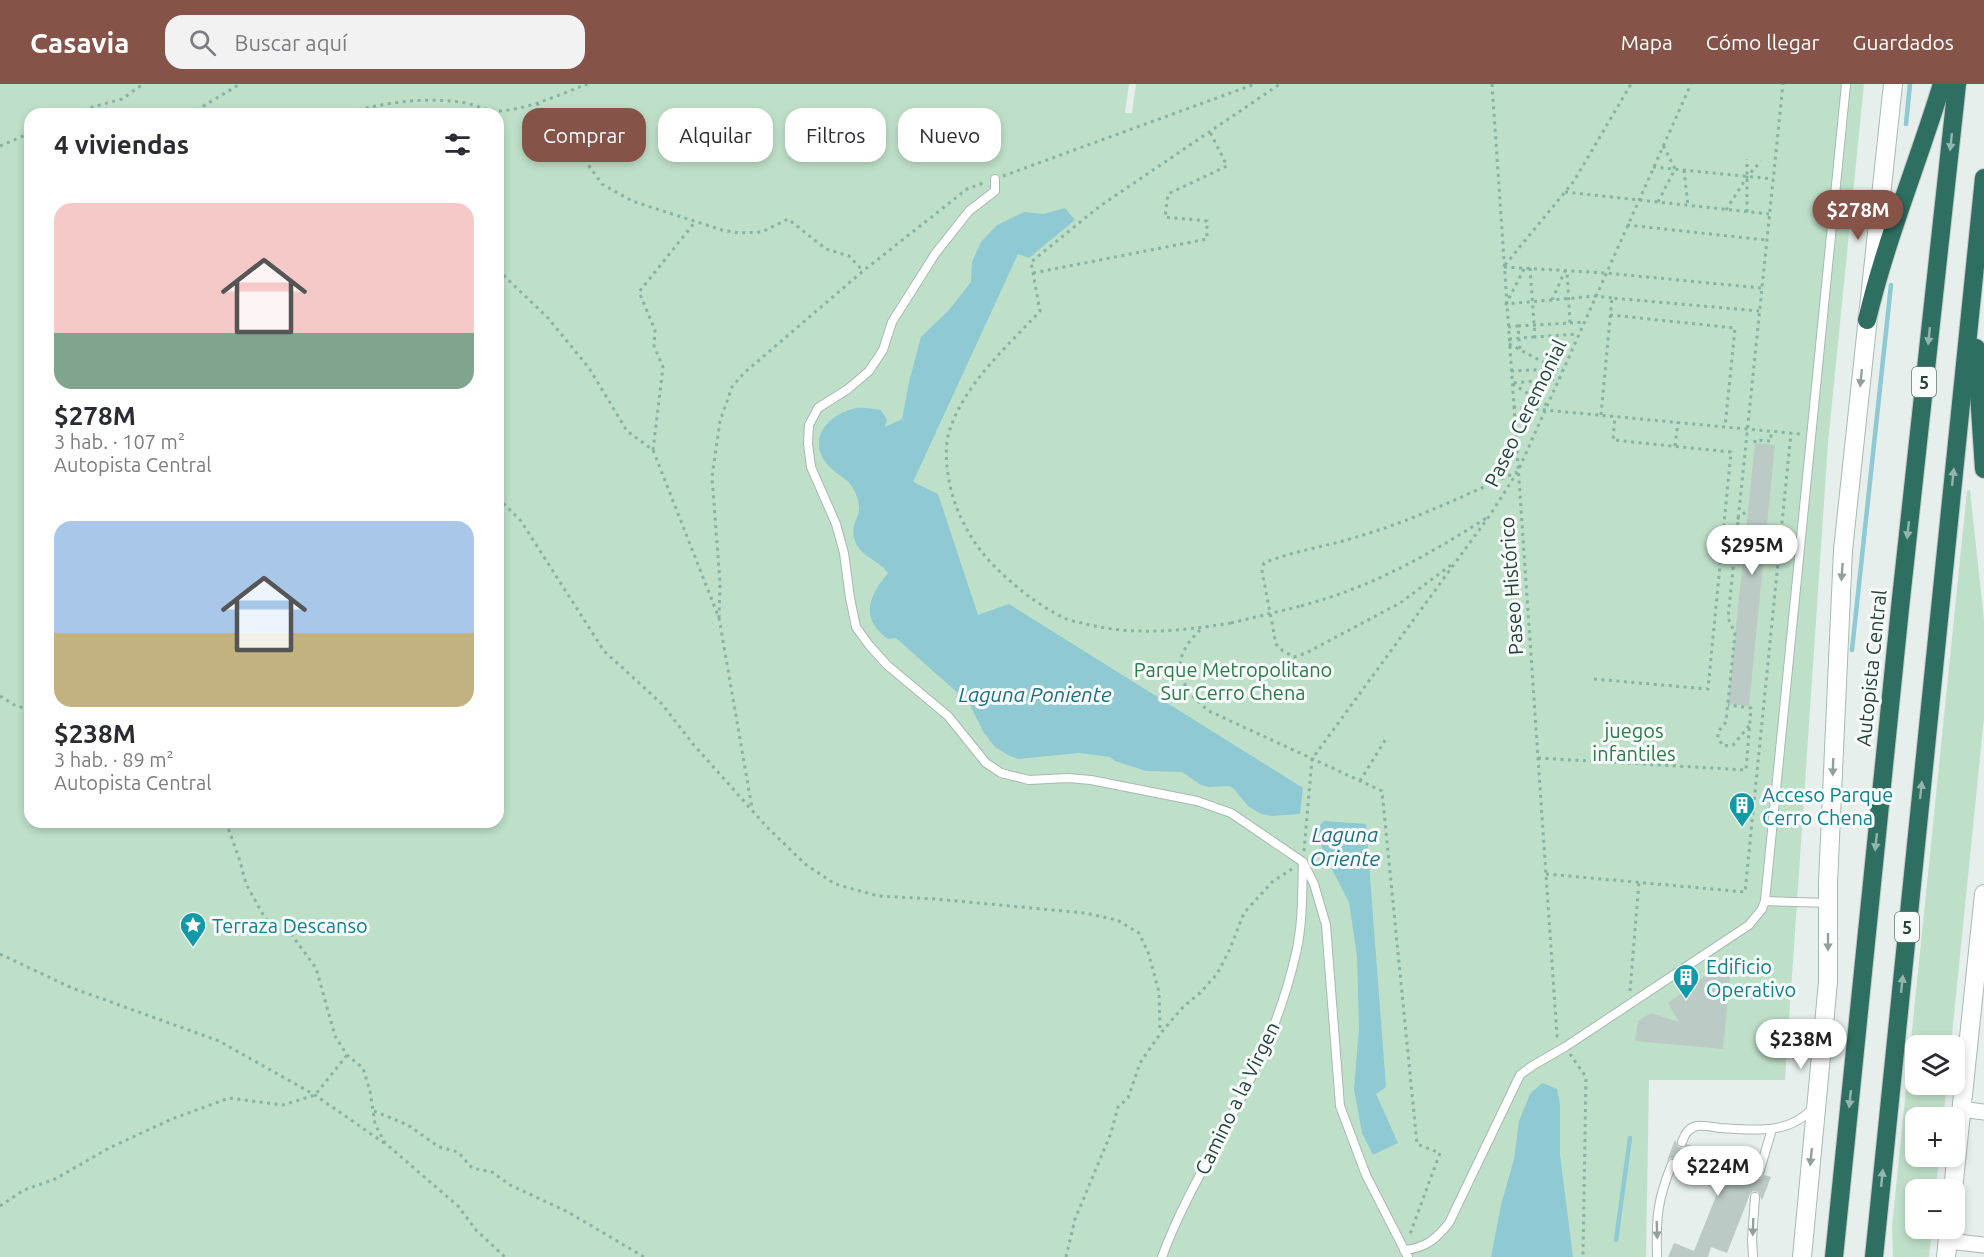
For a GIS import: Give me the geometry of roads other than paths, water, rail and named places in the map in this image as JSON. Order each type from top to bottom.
[{"type":"highway","points":[[1867,320],[1885,248],[1922,148],[1942,84]]},
{"type":"highway","name":"Autopista Central","points":[[1834,1257],[1901,596],[1957,84]]},
{"type":"highway","name":"5","points":[[1876,1257],[1984,178]]},
{"type":"highway","points":[[1972,289],[1984,469]]},
{"type":"main road","points":[[1802,1257],[1828,982],[1828,903],[1843,561],[1893,84]]},
{"type":"main road","points":[[1961,1107],[1978,1002],[1984,894]]},
{"type":"street","points":[[1965,1110],[1984,1112]]},
{"type":"street","points":[[1948,1242],[1984,1245]]},
{"type":"lane","points":[[995,179],[995,191],[969,211],[935,254],[892,322],[884,350],[869,371],[848,389],[818,408],[809,425],[808,444],[811,467],[836,524],[844,553],[856,627],[887,665],[948,716],[987,763],[1001,773],[1029,780],[1068,778],[1091,780],[1197,801],[1230,813],[1303,862],[1314,884],[1326,925],[1340,1106],[1366,1175],[1406,1254],[1432,1242],[1449,1223],[1520,1075],[1749,925],[1762,909],[1765,901],[1846,84]]},
{"type":"lane","name":"Camino a la Virgen","points":[[1162,1257],[1170,1235],[1248,1084],[1282,1003],[1296,953],[1302,920],[1303,862]]},
{"type":"lane","points":[[1765,901],[1828,903]]},
{"type":"lane","points":[[1682,1142],[1688,1131],[1696,1126],[1751,1130],[1772,1129],[1801,1118],[1816,1104]]},
{"type":"lane","points":[[1760,1173],[1772,1129]]},
{"type":"lane","points":[[1658,1257],[1657,1211],[1661,1192],[1672,1164]]},
{"type":"lane","points":[[1753,1257],[1755,1197]]},
{"type":"water","name":"Laguna Poniente","points":[[1065,208],[1075,220],[1029,258],[1018,254],[913,482],[938,494],[978,615],[1009,604],[1303,788],[1300,814],[1272,816],[1261,814],[1248,806],[1229,786],[1208,787],[1182,772],[1146,771],[1115,761],[1110,757],[1079,753],[1018,759],[1008,755],[995,747],[984,733],[969,703],[896,638],[888,639],[873,623],[870,615],[872,598],[888,573],[861,551],[855,541],[853,532],[859,510],[858,499],[850,484],[826,463],[821,454],[819,438],[822,431],[833,418],[857,408],[881,410],[887,420],[885,427],[902,419],[921,337],[949,310],[971,282],[972,262],[981,242],[997,225],[1024,212],[1043,214]]},
{"type":"water","name":"Laguna Oriente","points":[[1324,821],[1366,824],[1386,1087],[1376,1094],[1398,1143],[1373,1155],[1362,1133],[1354,1089],[1359,1028],[1357,956],[1349,902],[1323,852],[1317,829]]},
{"type":"water","points":[[1542,1083],[1557,1089],[1560,1104],[1560,1155],[1573,1257],[1491,1257],[1501,1205],[1514,1159],[1519,1121],[1530,1094]]},
{"type":"waterway","points":[[1906,124],[1910,84]]},
{"type":"waterway","points":[[1852,650],[1891,285]]},
{"type":"waterway","points":[[1616,1240],[1630,1138]]},
{"type":"place","name":"Acceso Parque Cerro Chena","points":[[1742,828]]},
{"type":"place","name":"Terraza Descanso","points":[[193,948]]},
{"type":"place","name":"Edificio Operativo","points":[[1686,1000]]},
{"type":"park label","name":"Parque Metropolitano Sur Cerro Chena","points":[[1233,680]]},
{"type":"park label","name":"juegos infantiles","points":[[1634,742]]}]
